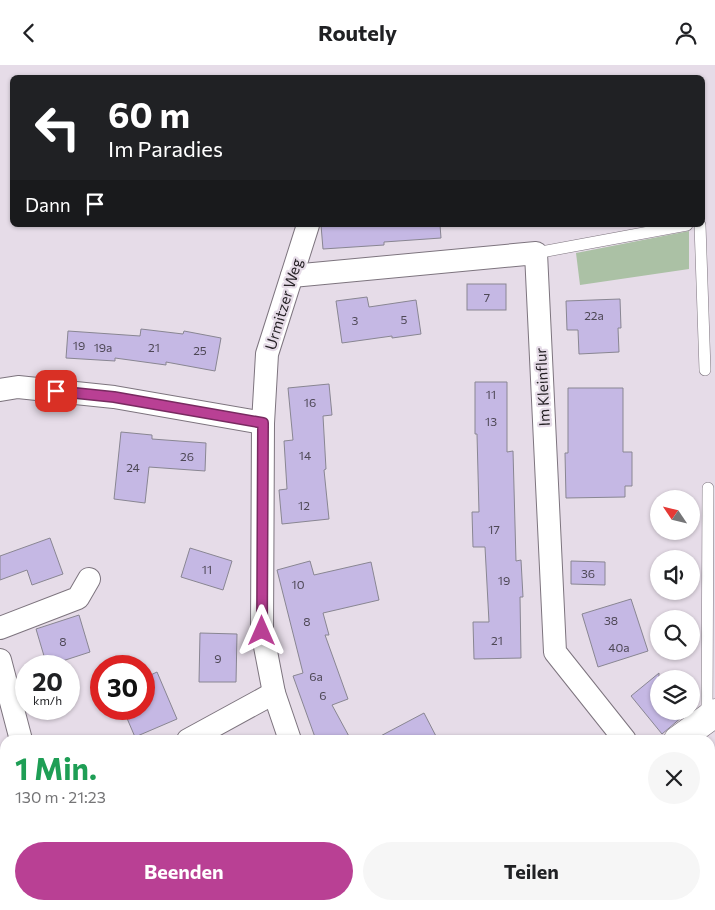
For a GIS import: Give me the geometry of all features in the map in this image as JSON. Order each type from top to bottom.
[{"type":"street","name":"Urmitzer Weg","points":[[288,735],[274,693],[262,631],[263,423],[267,354],[307,227]]},
{"type":"street","points":[[292,276],[536,253]]},
{"type":"street","name":"Im Kleinflur","points":[[536,253],[555,652],[621,735]]},
{"type":"street","points":[[0,390],[18,387],[114,397],[263,423]]},
{"type":"street","points":[[0,628],[78,598],[89,579]]},
{"type":"street","points":[[0,660],[21,735]]},
{"type":"street","points":[[197,735],[274,693]]},
{"type":"street","points":[[685,735],[711,716]]},
{"type":"lane","points":[[536,253],[676,227]]},
{"type":"lane","points":[[700,227],[705,371]]},
{"type":"lane","points":[[708,488],[711,716]]},
{"type":"green space","points":[[689,231],[689,269],[580,285],[576,253]]},
{"type":"building","points":[[321,227],[440,227],[441,238],[384,242],[384,245],[323,249]]},
{"type":"building","points":[[467,284],[506,284],[506,310],[467,310]]},
{"type":"building","points":[[367,297],[369,307],[416,300],[421,334],[342,343],[336,301]]},
{"type":"building","points":[[620,299],[621,328],[618,328],[619,352],[579,354],[578,330],[567,330],[566,301]]},
{"type":"building","points":[[141,329],[183,334],[184,331],[221,338],[215,371],[166,362],[166,365],[115,358],[115,361],[66,358],[68,331],[140,336]]},
{"type":"building","points":[[475,382],[507,382],[507,452],[513,451],[516,561],[521,560],[523,597],[520,597],[521,658],[474,659],[473,622],[489,622],[485,547],[473,547],[472,512],[479,512],[477,434],[475,434]]},
{"type":"building","points":[[329,384],[332,415],[323,416],[326,469],[324,470],[329,519],[282,524],[279,490],[287,489],[284,441],[293,440],[288,388]]},
{"type":"building","points":[[568,388],[623,388],[623,452],[632,452],[632,486],[625,486],[625,497],[566,498],[565,453],[568,453]]},
{"type":"building","points":[[121,432],[152,435],[152,439],[206,443],[205,471],[149,467],[145,503],[114,499]]},
{"type":"building","points":[[50,538],[63,574],[32,585],[27,570],[0,580],[0,556]]},
{"type":"building","points":[[190,548],[232,561],[223,590],[181,577]]},
{"type":"building","points":[[310,561],[314,575],[371,562],[379,600],[323,613],[329,635],[325,635],[348,699],[332,705],[348,735],[314,735],[293,676],[303,673],[277,570]]},
{"type":"building","points":[[571,561],[605,562],[605,585],[571,584]]},
{"type":"building","points":[[631,599],[648,651],[598,667],[582,614]]},
{"type":"building","points":[[79,615],[90,652],[80,655],[44,655],[36,629]]},
{"type":"building","points":[[200,633],[237,634],[236,682],[199,682]]},
{"type":"building","points":[[157,672],[177,719],[140,735],[134,735],[128,720],[155,720],[155,673]]},
{"type":"building","points":[[650,680],[650,719],[631,696]]},
{"type":"building","points":[[424,713],[435,735],[382,735]]},
{"type":"building","points":[[651,720],[678,720],[662,734]]},
{"type":"route","points":[[56,391],[114,397],[263,423],[262,631]]}]
